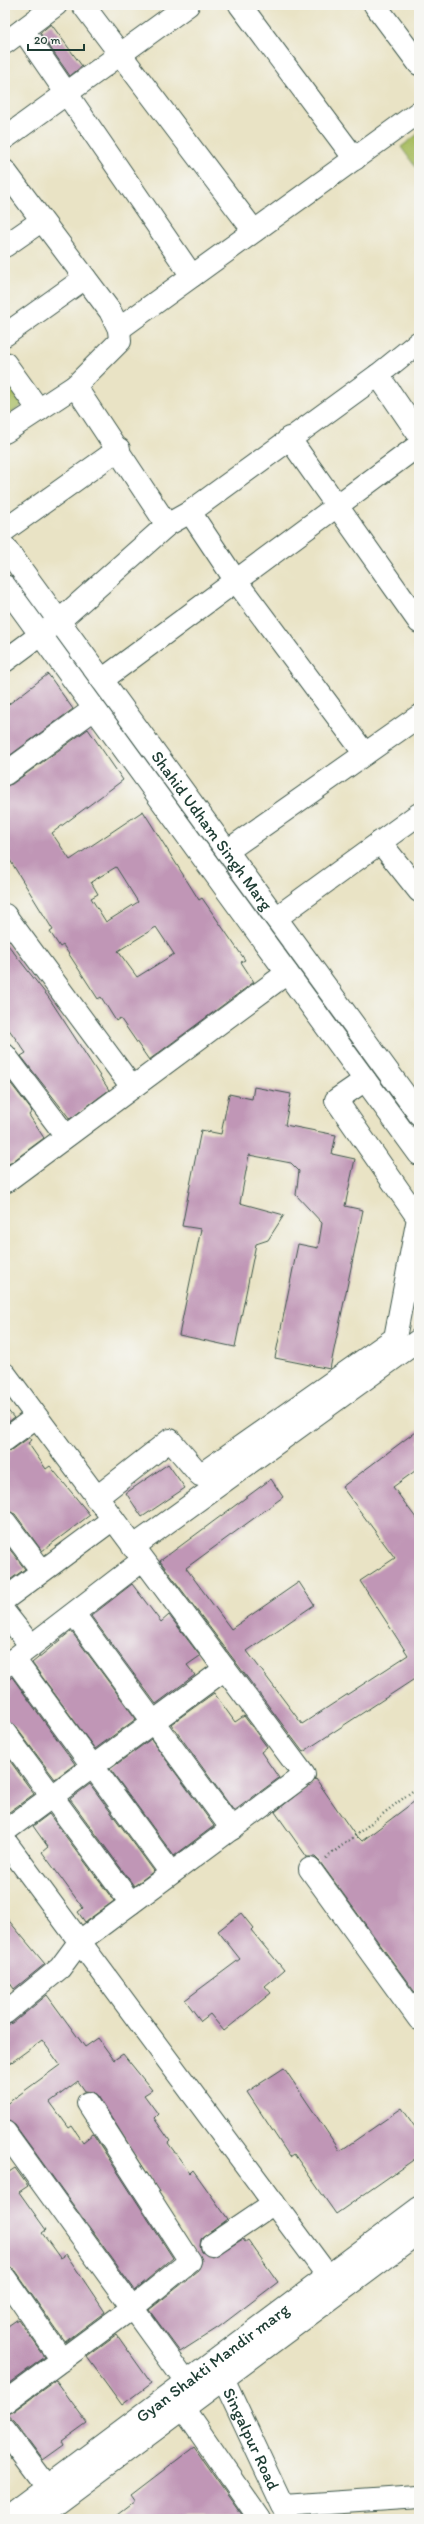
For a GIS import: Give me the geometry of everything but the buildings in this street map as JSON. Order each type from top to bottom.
[{"type":"street","points":[[5,43],[56,5]]},
{"type":"street","points":[[82,5],[254,231]]},
{"type":"street","points":[[5,138],[188,5]]},
{"type":"street","points":[[240,5],[355,159]]},
{"type":"street","points":[[375,5],[419,64]]},
{"type":"street","points":[[22,30],[192,276]]},
{"type":"street","points":[[120,329],[419,112]]},
{"type":"street","points":[[5,171],[110,311],[120,329],[120,341],[75,386],[5,432]]},
{"type":"street","points":[[5,246],[41,220]]},
{"type":"street","points":[[5,335],[85,278]]},
{"type":"street","points":[[5,661],[59,620],[167,525],[190,512],[289,438],[378,375],[419,342]]},
{"type":"street","points":[[5,363],[39,410]]},
{"type":"street","points":[[378,375],[419,435]]},
{"type":"street","points":[[75,386],[119,450],[167,525]]},
{"type":"street","points":[[289,438],[336,507],[419,622]]},
{"type":"street","points":[[102,680],[419,445]]},
{"type":"street","points":[[5,530],[119,450]]},
{"type":"street","points":[[190,512],[236,581],[365,754]]},
{"type":"street","name":"Shahid Udham Singh Marg","points":[[5,547],[419,1114]]},
{"type":"street","name":"Shahid Udham Singh Marg","points":[[5,586],[365,1080],[415,1141]]},
{"type":"street","points":[[5,774],[94,709]]},
{"type":"street","points":[[227,851],[419,716]]},
{"type":"street","points":[[276,918],[419,814]]},
{"type":"street","points":[[380,842],[419,891]]},
{"type":"street","points":[[5,915],[132,1087]]},
{"type":"street","points":[[5,1182],[287,973]]},
{"type":"street","points":[[5,1055],[66,1136]]},
{"type":"street","points":[[96,1498],[170,1440],[200,1475],[395,1338],[418,1218],[336,1100],[365,1080]]},
{"type":"street","points":[[172,1873],[93,1766],[10,1663],[74,1614],[138,1554],[419,1340]]},
{"type":"street","points":[[5,1374],[304,1775],[80,1942],[60,1968],[8,2005]]},
{"type":"street","points":[[5,1440],[36,1417]]},
{"type":"street","points":[[5,1599],[113,1519]]},
{"type":"street","points":[[5,1522],[42,1571]]},
{"type":"street","points":[[5,1613],[31,1646]]},
{"type":"street","points":[[74,1614],[232,1829]]},
{"type":"street","points":[[5,1831],[225,1669]]},
{"type":"street","points":[[5,1733],[131,1903]]},
{"type":"street","points":[[5,1841],[334,2283]]},
{"type":"street","points":[[310,1869],[419,2019]]},
{"type":"street","points":[[5,2402],[132,2308],[190,2261],[88,2103]]},
{"type":"street","points":[[5,2132],[186,2382]]},
{"type":"street","points":[[212,2245],[274,2203]]},
{"type":"street","name":"Gyan Shakti Mandir marg","points":[[35,2519],[223,2378],[419,2208]]},
{"type":"street","name":"Gyan Shakti Mandir marg","points":[[5,2518],[186,2382],[334,2283],[419,2233]]},
{"type":"street","points":[[5,2278],[62,2360]]},
{"type":"street","name":"Singalpur Road","points":[[223,2378],[283,2506],[419,2497]]},
{"type":"street","points":[[183,2408],[260,2519]]},
{"type":"street","points":[[5,2430],[47,2486]]},
{"type":"path","points":[[310,1869],[419,1786]]},
{"type":"green space","points":[[419,133],[419,172],[401,147]]},
{"type":"green space","points":[[5,376],[25,403],[5,418]]}]
